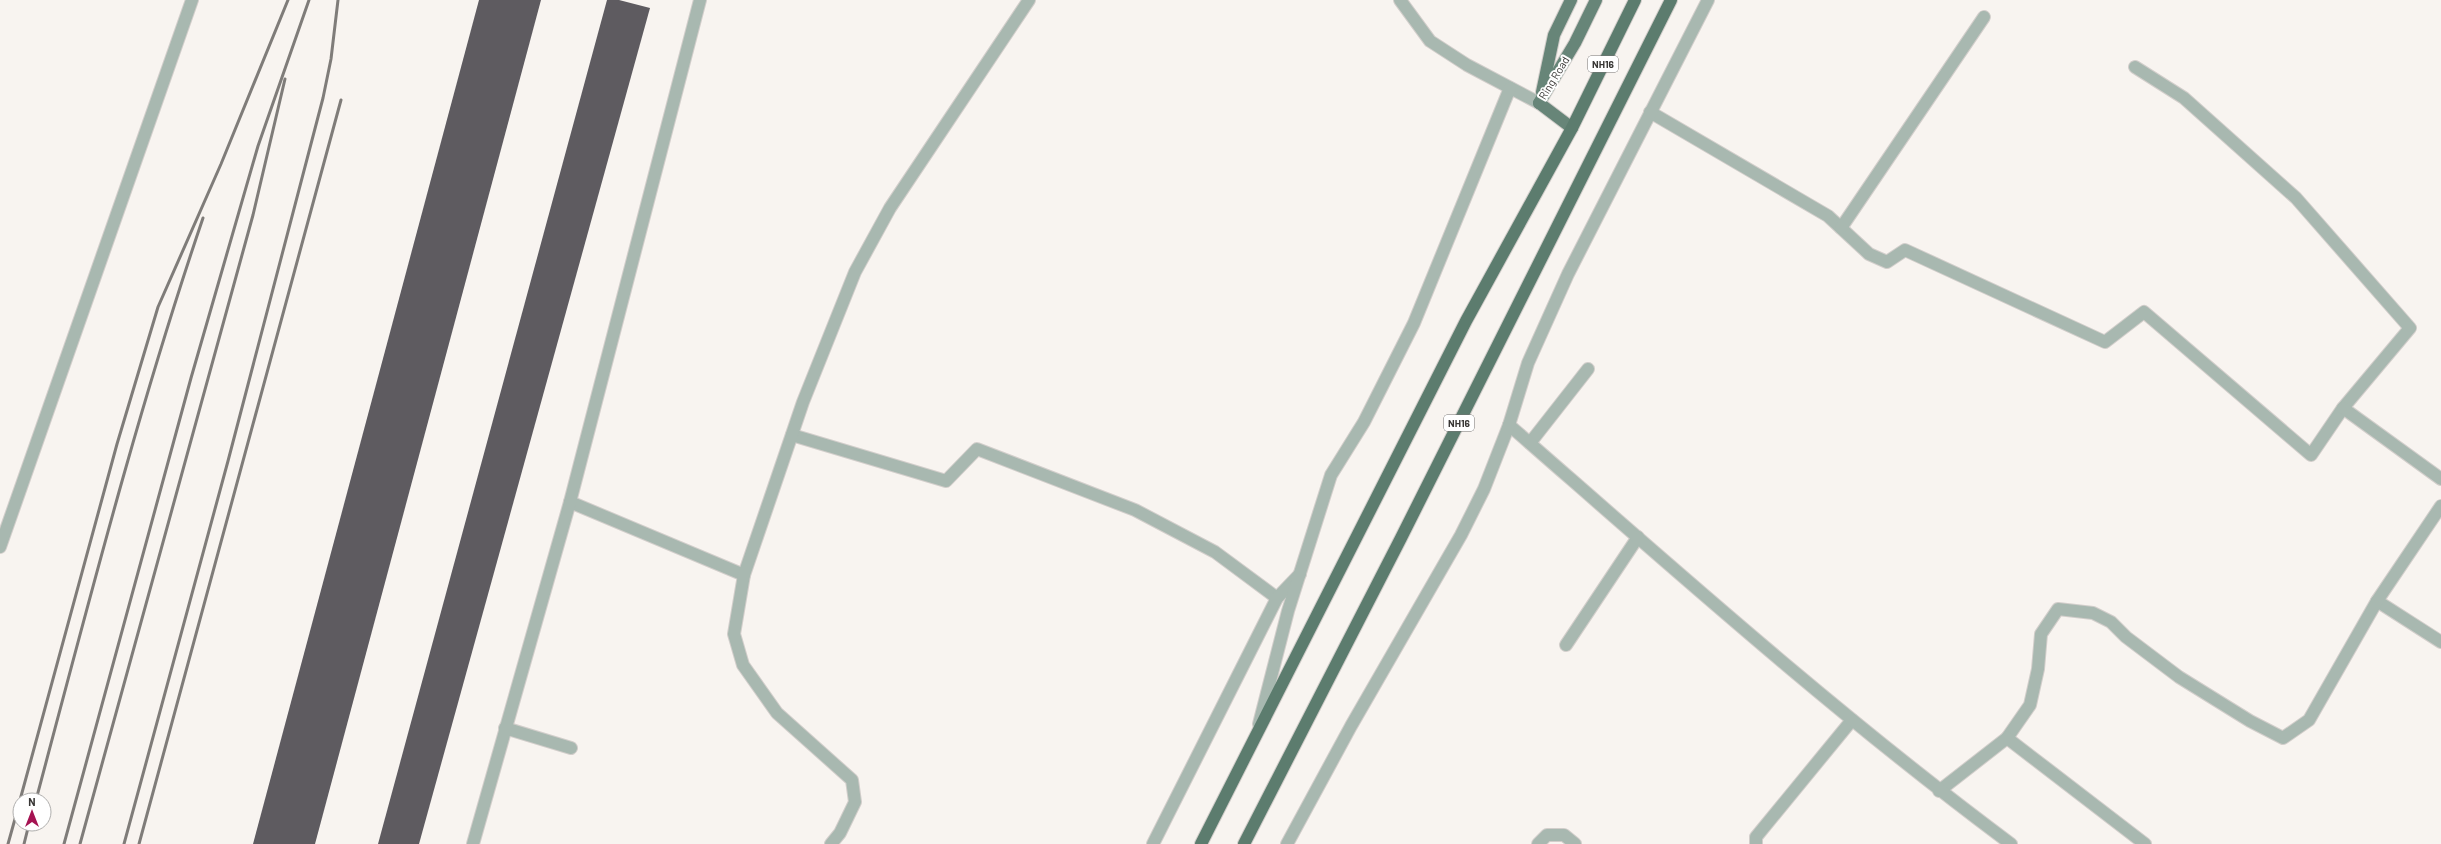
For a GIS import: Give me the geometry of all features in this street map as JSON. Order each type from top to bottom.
[{"type":"highway","name":"NH16","points":[[1201,844],[1466,321],[1572,128],[1634,0]]},
{"type":"highway","name":"NH16","points":[[1244,844],[1401,538],[1671,0]]},
{"type":"main road","name":"Ring Road","points":[[1540,103],[1554,35],[1570,0]]},
{"type":"main road","name":"Ring Road","points":[[1540,103],[1575,42],[1596,0]]},
{"type":"main road","points":[[1540,103],[1572,128]]},
{"type":"street","points":[[0,547],[192,0]]},
{"type":"street","points":[[473,844],[570,502],[700,0]]},
{"type":"street","points":[[831,844],[840,833],[855,802],[852,780],[778,713],[743,665],[734,634],[744,575],[792,435],[855,272],[886,214],[1029,0]]},
{"type":"street","points":[[1400,0],[1430,41],[1467,65],[1540,103]]},
{"type":"street","points":[[1287,844],[1351,726],[1462,535],[1484,488],[1509,425],[1534,350],[1568,274],[1708,0]]},
{"type":"street","points":[[1841,228],[1984,17]]},
{"type":"street","points":[[1650,112],[1828,216],[1868,254],[1887,262],[1905,250],[2105,342],[2144,312],[2311,455],[2343,408],[2410,328],[2296,198],[2184,98],[2135,67]]},
{"type":"street","points":[[1256,737],[1300,574],[1331,476],[1364,422],[1414,323],[1510,88]]},
{"type":"street","points":[[1530,443],[1588,369]]},
{"type":"street","points":[[2343,408],[2441,479]]},
{"type":"street","points":[[1509,425],[1852,720],[1939,791],[2011,844]]},
{"type":"street","points":[[792,435],[946,481],[977,449],[1135,510],[1215,552],[1277,598]]},
{"type":"street","points":[[570,502],[744,575]]},
{"type":"street","points":[[1939,791],[2007,738],[2030,705],[2038,668],[2041,634],[2058,609],[2093,613],[2111,622],[2126,637],[2179,677],[2250,721],[2283,738],[2309,720],[2377,601],[2441,506]]},
{"type":"street","points":[[1566,645],[1638,537]]},
{"type":"street","points":[[1154,844],[1277,598],[1300,574]]},
{"type":"street","points":[[2377,601],[2441,642]]},
{"type":"street","points":[[1756,844],[1756,837],[1852,720]]},
{"type":"street","points":[[506,728],[571,748]]},
{"type":"street","points":[[2007,738],[2146,844]]},
{"type":"street","points":[[1538,844],[1547,835],[1564,835],[1575,844]]},
{"type":"building","points":[[479,0],[541,0],[315,844],[253,844]]},
{"type":"building","points":[[607,0],[619,0],[650,8],[419,844],[378,844]]},
{"type":"railway","points":[[22,792],[117,444],[158,307],[221,164],[288,0]]},
{"type":"railway","points":[[64,844],[191,378],[258,146],[309,0]]},
{"type":"railway","points":[[124,844],[228,461],[323,98],[331,59],[338,0]]},
{"type":"railway","points":[[80,844],[253,215],[285,79]]},
{"type":"railway","points":[[139,844],[341,100]]},
{"type":"railway","points":[[38,792],[135,435],[179,290],[203,218]]},
{"type":"railway","points":[[8,844],[12,830]]},
{"type":"railway","points":[[24,844],[27,832]]}]
